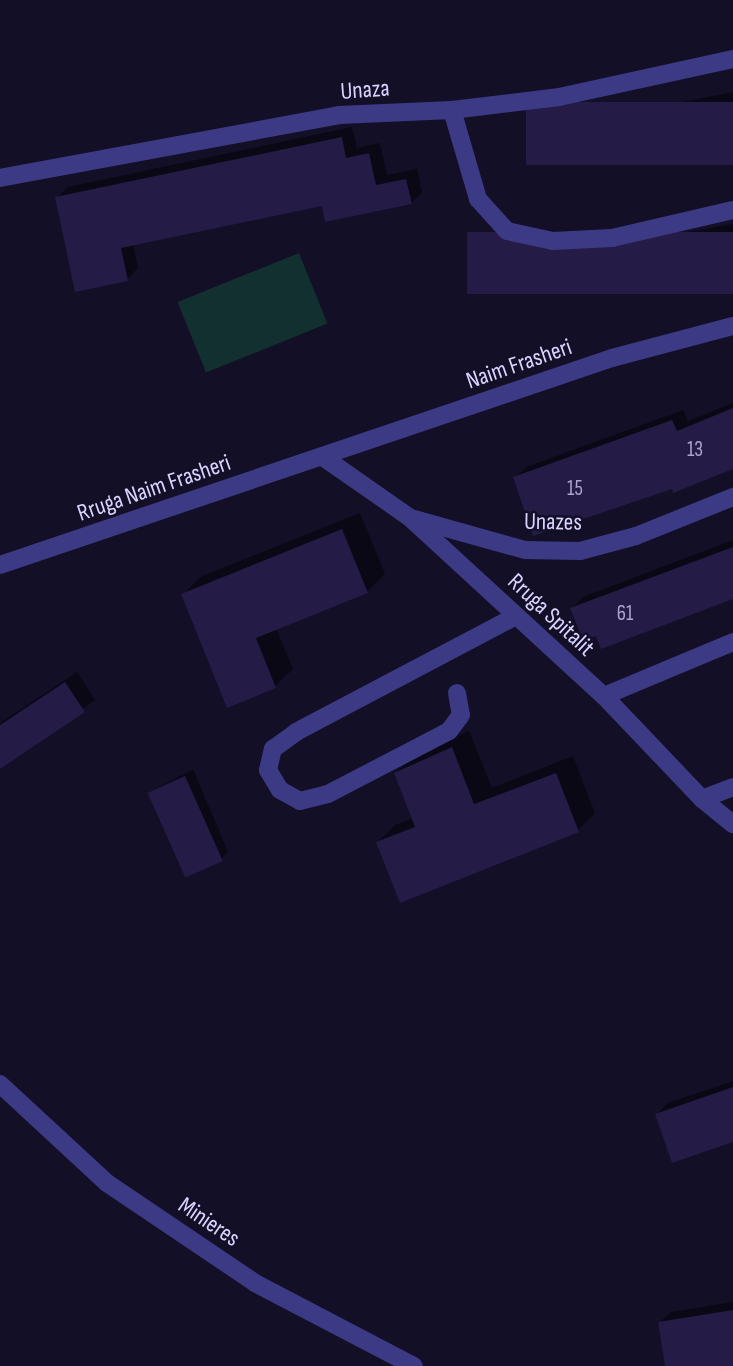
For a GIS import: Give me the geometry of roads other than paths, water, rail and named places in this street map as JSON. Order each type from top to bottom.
[{"type":"street","name":"Unaza","points":[[0,178],[339,115],[452,110],[559,97],[733,59]]},
{"type":"street","points":[[452,110],[478,199],[507,231],[553,242],[612,238],[733,211]]},
{"type":"street","name":"Naim Frasheri","points":[[323,457],[612,358],[733,326]]},
{"type":"street","name":"Rruga Spitalit","points":[[323,457],[409,517],[604,696],[702,799],[733,824]]},
{"type":"street","name":"Rruga Naim Frasheri","points":[[0,565],[323,457]]},
{"type":"street","name":"Unazes","points":[[409,517],[525,550],[580,551],[636,536],[733,497]]},
{"type":"street","points":[[457,692],[461,715],[450,731],[328,794],[300,801],[280,790],[268,770],[273,749],[296,732],[516,616]]},
{"type":"street","points":[[604,696],[733,642]]},
{"type":"street","points":[[702,799],[733,788]]},
{"type":"street","name":"Minieres","points":[[0,1084],[107,1183],[255,1283],[414,1366]]}]
